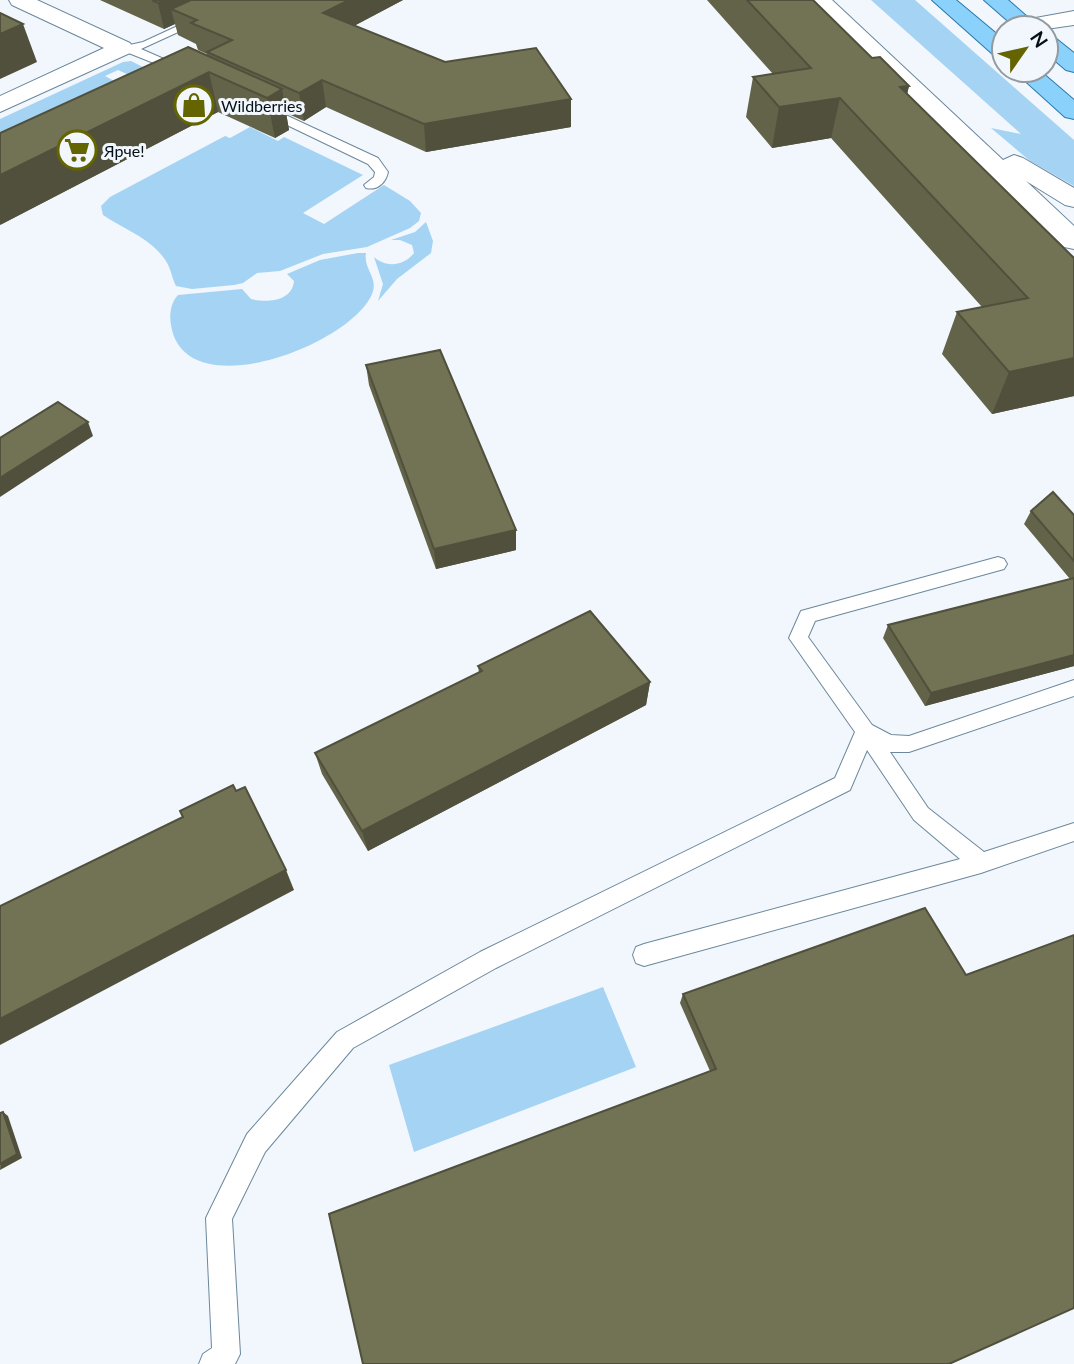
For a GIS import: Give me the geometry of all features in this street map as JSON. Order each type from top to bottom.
[{"type":"main road","points":[[943,0],[990,40]]},
{"type":"main road","points":[[995,0],[1012,14]]},
{"type":"main road","points":[[1060,54],[1074,65]]},
{"type":"main road","points":[[1041,84],[1074,112]]},
{"type":"street","points":[[20,0],[122,48]]},
{"type":"street","points":[[820,0],[1074,242]]},
{"type":"street","points":[[0,104],[122,48]]},
{"type":"street","points":[[949,124],[1074,199]]},
{"type":"lane","points":[[122,48],[146,45],[243,0]]},
{"type":"lane","points":[[122,48],[144,53],[178,75],[197,78]]},
{"type":"lane","points":[[247,102],[373,161],[382,172],[380,179],[371,185]]},
{"type":"lane","points":[[981,863],[921,814],[798,638],[808,616],[998,564]]},
{"type":"lane","points":[[865,731],[888,743],[909,744],[1074,688]]},
{"type":"lane","points":[[213,1364],[226,1354],[219,1218],[256,1143],[345,1041],[488,960],[843,784],[865,731]]},
{"type":"lane","points":[[644,955],[981,863],[1074,832]]},
{"type":"shaded area","points":[[871,0],[915,0],[990,66],[990,84],[1010,84],[1074,140],[1074,186],[1030,161],[991,128],[1021,134]]},
{"type":"shaded area","points":[[131,61],[145,68],[129,75],[118,70],[105,76],[127,88],[0,136],[0,119],[123,62]]},
{"type":"shaded area","points":[[250,127],[278,141],[284,137],[363,175],[303,213],[324,224],[384,185],[410,201],[421,213],[419,221],[410,228],[367,247],[323,254],[280,271],[257,273],[243,283],[192,289],[176,286],[168,264],[160,253],[145,240],[103,215],[101,206],[110,197],[225,136],[230,138]]},
{"type":"shaded area","points":[[426,222],[433,241],[431,253],[397,279],[378,301],[383,284],[374,257],[389,264],[405,261],[414,253],[412,245],[391,240],[415,232]]},
{"type":"shaded area","points":[[366,253],[374,283],[372,294],[358,313],[334,332],[303,348],[268,360],[235,366],[205,363],[183,350],[171,325],[170,313],[178,295],[242,289],[251,299],[277,299],[289,293],[292,288],[294,281],[287,274],[320,260]]},
{"type":"shaded area","points":[[603,987],[636,1067],[414,1152],[389,1065]]},
{"type":"building","points":[[191,0],[349,0],[323,13],[445,62],[536,48],[571,99],[424,124],[322,80],[299,93],[207,52],[232,40],[191,23],[197,20],[171,9]]},
{"type":"building","points":[[747,0],[813,0],[872,58],[880,57],[909,86],[900,87],[1074,258],[1074,358],[1009,372],[957,312],[1028,298],[840,98],[779,107],[753,77],[811,68]]},
{"type":"building","points":[[0,13],[23,24],[0,34]]},
{"type":"building","points":[[188,47],[282,89],[267,98],[209,72],[0,175],[0,133]]},
{"type":"building","points":[[440,350],[516,530],[434,549],[366,365]]},
{"type":"building","points":[[58,402],[88,422],[0,478],[0,438]]},
{"type":"building","points":[[1053,492],[1074,515],[1074,561],[1031,511]]},
{"type":"building","points":[[1074,578],[1074,655],[931,693],[888,625]]},
{"type":"building","points":[[590,611],[650,682],[362,831],[315,753],[482,671],[478,666]]},
{"type":"building","points":[[233,785],[236,791],[245,787],[286,870],[0,1019],[0,906],[183,817],[180,811]]},
{"type":"building","points":[[925,908],[966,975],[1074,935],[1074,1308],[949,1364],[363,1364],[329,1214],[716,1069],[683,994]]},
{"type":"building","points":[[3,1112],[17,1154],[0,1164],[0,1113]]},
{"type":"place","name":"Wildberries","points":[[194,105]]},
{"type":"place","name":"Ярче!","points":[[77,150]]}]
